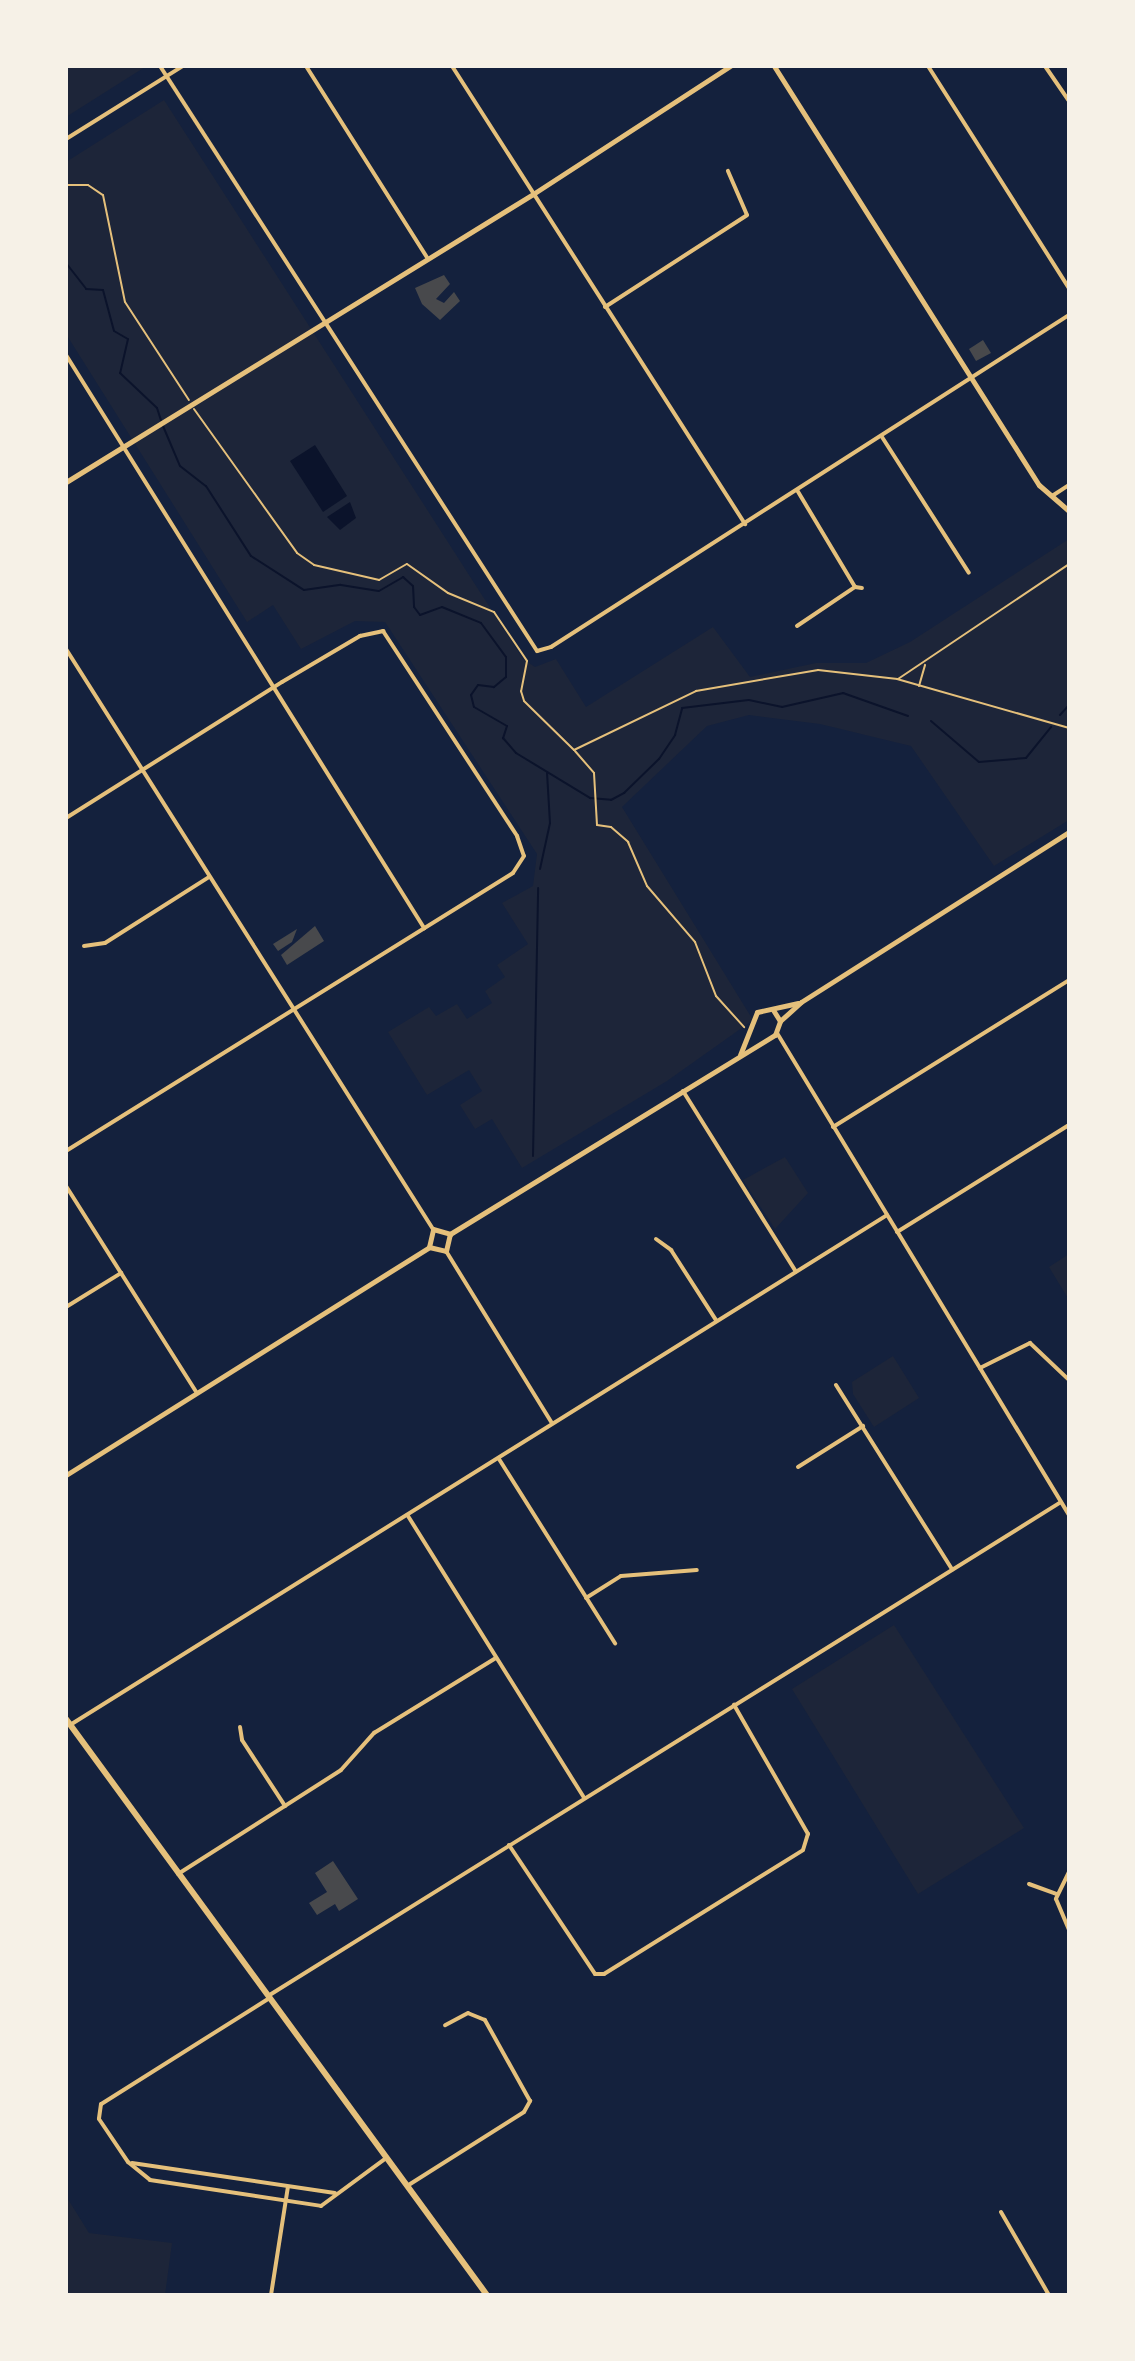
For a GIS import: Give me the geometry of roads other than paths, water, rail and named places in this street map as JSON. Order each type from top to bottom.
[{"type":"main road","points":[[68,1722],[405,2187],[487,2295]]},
{"type":"street","points":[[160,66],[537,651],[548,650],[1069,315]]},
{"type":"street","points":[[66,139],[183,66]]},
{"type":"street","points":[[306,66],[428,259]]},
{"type":"street","points":[[452,66],[745,524]]},
{"type":"street","points":[[66,482],[157,423],[533,194],[730,66]]},
{"type":"street","points":[[774,66],[1050,497],[1069,511]]},
{"type":"street","points":[[928,66],[1069,288]]},
{"type":"street","points":[[1045,66],[1069,101]]},
{"type":"street","points":[[605,307],[747,215],[728,171]]},
{"type":"street","points":[[66,355],[424,928]]},
{"type":"street","points":[[882,437],[969,573]]},
{"type":"street","points":[[1050,497],[1069,485]]},
{"type":"street","points":[[797,490],[855,587]]},
{"type":"street","points":[[797,626],[855,587],[862,588]]},
{"type":"street","points":[[66,818],[360,636],[383,631],[517,836],[524,856],[517,870],[66,1151]]},
{"type":"street","points":[[66,649],[433,1229],[450,1234]]},
{"type":"street","points":[[1069,832],[801,1002],[780,1021],[777,1033],[1069,1515]]},
{"type":"street","points":[[84,946],[105,943],[209,877]]},
{"type":"street","points":[[833,1127],[1069,980]]},
{"type":"street","points":[[739,1056],[757,1012],[801,1002]]},
{"type":"street","points":[[773,1010],[780,1021]]},
{"type":"street","points":[[750,1028],[764,1037]]},
{"type":"street","points":[[552,1423],[446,1251],[450,1234],[739,1056],[764,1037],[777,1033]]},
{"type":"street","points":[[683,1091],[796,1272]]},
{"type":"street","points":[[897,1232],[1069,1125]]},
{"type":"street","points":[[66,1186],[196,1392]]},
{"type":"street","points":[[68,1722],[408,1516],[887,1215]]},
{"type":"street","points":[[429,1247],[433,1229]]},
{"type":"street","points":[[656,1239],[671,1250],[716,1320]]},
{"type":"street","points":[[66,1475],[429,1247],[446,1251]]},
{"type":"street","points":[[66,1307],[121,1273]]},
{"type":"street","points":[[980,1368],[1030,1343],[1069,1380]]},
{"type":"street","points":[[836,1385],[952,1569]]},
{"type":"street","points":[[798,1467],[863,1426]]},
{"type":"street","points":[[498,1458],[615,1643]]},
{"type":"street","points":[[385,2159],[321,2206],[150,2180],[128,2162],[99,2119],[99,2109],[509,1844],[1061,1502]]},
{"type":"street","points":[[408,1516],[584,1798]]},
{"type":"street","points":[[586,1599],[621,1576],[697,1570]]},
{"type":"street","points":[[178,1874],[341,1770],[374,1733],[496,1658]]},
{"type":"street","points":[[509,1844],[586,1966],[595,1974],[617,1965],[808,1842],[808,1834],[734,1705]]},
{"type":"street","points":[[240,1727],[242,1740],[285,1806]]},
{"type":"street","points":[[1056,1894],[1069,1872]]},
{"type":"street","points":[[1029,1884],[1056,1894],[1069,1929]]},
{"type":"street","points":[[405,2187],[524,2112],[530,2101],[485,2020],[468,2013],[445,2025]]},
{"type":"street","points":[[128,2162],[335,2193]]},
{"type":"street","points":[[271,2295],[288,2187]]},
{"type":"street","points":[[1001,2212],[1049,2295]]},
{"type":"waterway","points":[[66,263],[86,289],[103,290],[114,331],[128,339],[120,373],[157,408],[161,420]]},
{"type":"waterway","points":[[163,426],[180,466],[206,486],[251,556],[304,590],[341,585],[379,591],[403,577],[413,586],[414,607],[420,615],[442,607],[481,623],[506,657],[506,677],[494,687],[478,685],[471,695],[474,707],[507,726],[503,738],[516,753],[590,798],[611,800],[624,793],[659,759],[675,735],[682,708],[749,700],[782,707],[843,693],[908,716]]},
{"type":"waterway","points":[[1060,715],[1069,705]]},
{"type":"waterway","points":[[931,721],[979,762],[1026,758],[1051,727]]},
{"type":"waterway","points":[[540,869],[550,823],[547,773]]},
{"type":"waterway","points":[[533,1156],[538,888]]}]
